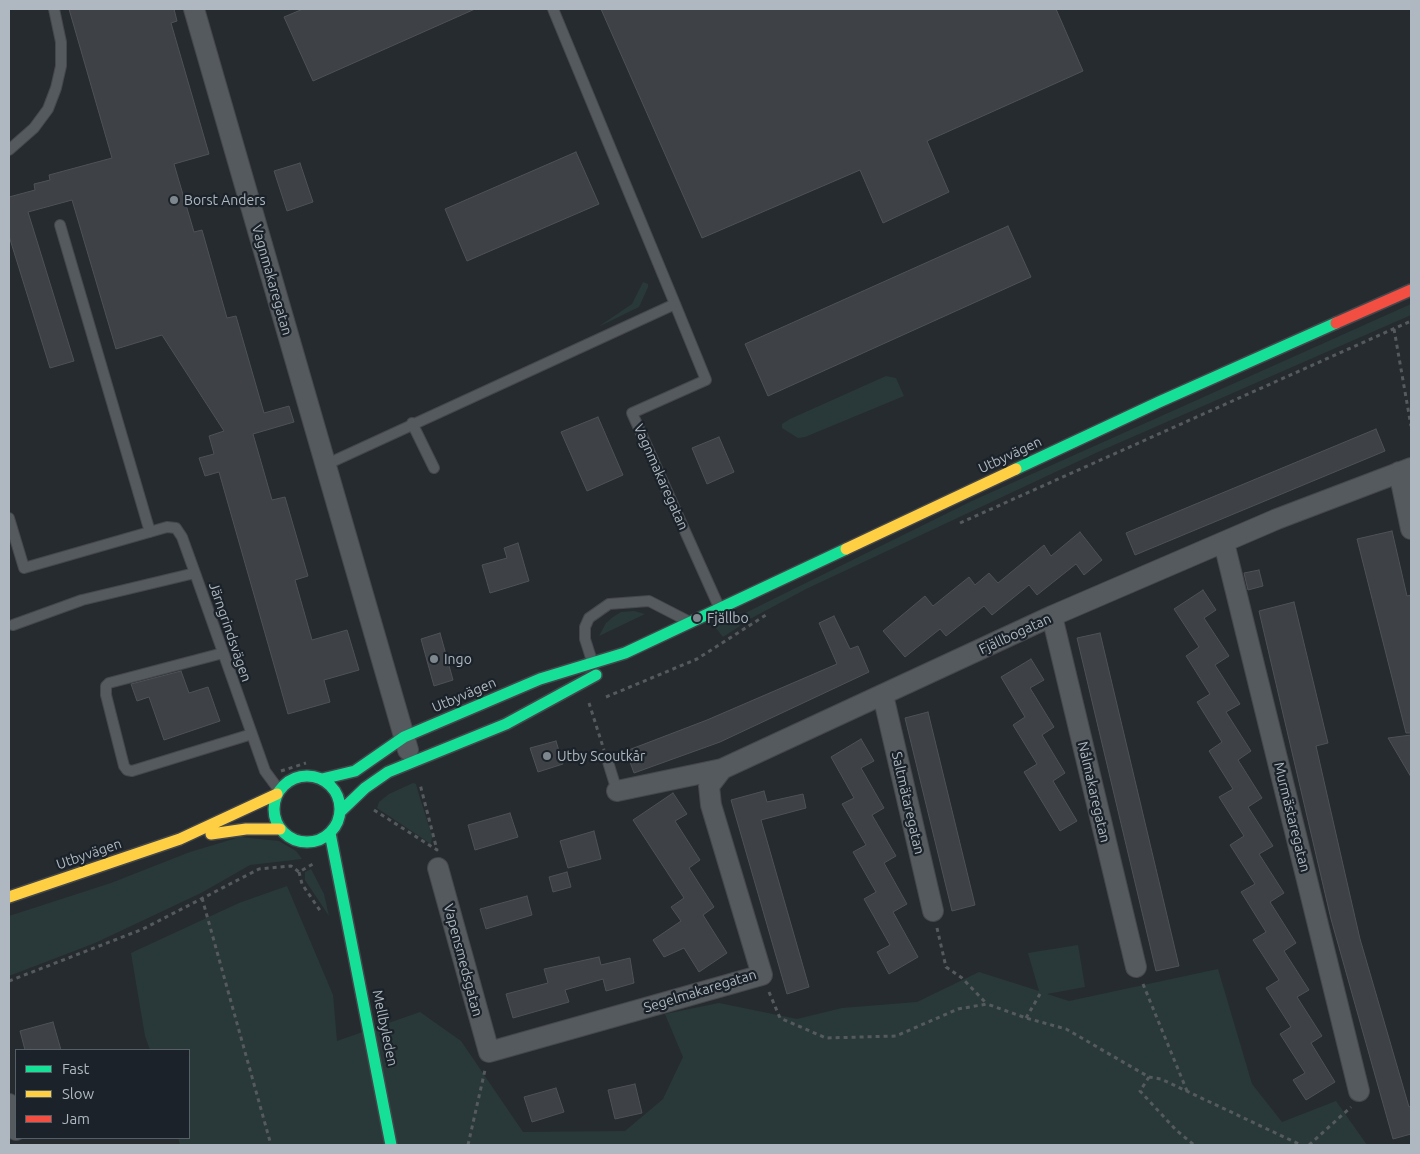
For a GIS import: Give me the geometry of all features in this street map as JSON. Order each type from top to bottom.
[{"type":"street","name":"Vagnmakaregatan","points":[[194,9],[404,737],[415,769]]},
{"type":"street","name":"Utbyvägen","points":[[9,898],[180,839],[278,792],[295,778],[309,775],[322,779],[355,771],[404,737],[540,679],[625,653],[719,607],[1159,402],[1411,290]]},
{"type":"street","points":[[1405,470],[1411,529]]},
{"type":"street","name":"Fjällbogatan","points":[[617,791],[722,768],[1052,616],[1277,519],[1405,470]]},
{"type":"street","name":"Murmästaregatan","points":[[1224,543],[1360,1091]]},
{"type":"street","name":"Nålmakaregatan","points":[[1052,616],[1136,967]]},
{"type":"street","name":"Utbyvägen","points":[[330,833],[338,823],[341,811],[365,788],[388,772],[415,769],[506,724],[598,674],[625,653]]},
{"type":"street","name":"Saltmätaregatan","points":[[883,695],[933,911]]},
{"type":"street","name":"Segelmakaregatan","points":[[489,1052],[762,975],[711,805],[709,786],[722,768]]},
{"type":"street","points":[[322,779],[336,792],[341,811]]},
{"type":"street","points":[[278,792],[274,815],[280,829]]},
{"type":"street","name":"Utbyvägen","points":[[180,839],[246,829],[280,829],[295,840],[307,842]]},
{"type":"street","points":[[318,861],[307,842],[320,840],[330,833]]},
{"type":"street","name":"Mellbyleden","points":[[330,833],[345,918],[373,1045],[391,1145]]},
{"type":"street","name":"Vapensmedsgatan","points":[[438,868],[489,1052]]},
{"type":"street","name":"Mellbyleden","points":[[326,878],[345,918]]},
{"type":"street","points":[[9,1104],[15,1126]]},
{"type":"lane","points":[[9,150],[34,128],[48,109],[56,88],[61,66],[61,42],[54,9]]},
{"type":"lane","name":"Vagnmakaregatan","points":[[553,9],[706,380],[632,413],[719,607]]},
{"type":"lane","points":[[60,224],[150,532]]},
{"type":"lane","points":[[325,465],[412,423],[675,304]]},
{"type":"lane","points":[[412,423],[434,468]]},
{"type":"lane","points":[[9,518],[24,568],[167,527],[176,528],[182,537],[195,573]]},
{"type":"lane","name":"Järngrindsvägen","points":[[13,625],[82,600],[195,573],[265,771],[278,792]]},
{"type":"lane","points":[[598,674],[585,639],[585,627],[589,618],[609,604],[648,601],[689,622]]},
{"type":"lane","points":[[223,653],[109,683],[106,686],[106,695],[124,766],[127,770],[132,771],[252,734]]},
{"type":"lane","points":[[608,762],[617,791]]},
{"type":"path","points":[[957,524],[1411,321]]},
{"type":"path","points":[[1394,329],[1411,426]]},
{"type":"path","points":[[581,708],[698,658],[775,610]]},
{"type":"path","points":[[369,807],[437,850],[415,769]]},
{"type":"path","points":[[9,981],[142,929],[259,869],[291,866],[299,872],[318,861]]},
{"type":"path","points":[[202,898],[271,1145]]},
{"type":"path","points":[[933,911],[946,967],[962,978],[987,1004],[1026,1018],[1066,1029],[1149,1077],[1161,1080],[1301,1145]]},
{"type":"path","points":[[1136,967],[1187,1092]]},
{"type":"path","points":[[762,975],[780,1018],[826,1038],[896,1036],[958,1009],[987,1004]]},
{"type":"path","points":[[1026,1018],[1040,994]]},
{"type":"path","points":[[468,1145],[489,1052]]},
{"type":"path","points":[[1149,1077],[1140,1091],[1176,1130],[1194,1145]]},
{"type":"path","points":[[1309,1145],[1348,1111],[1360,1091]]},
{"type":"shaded area","points":[[643,282],[648,284],[648,287],[639,307],[598,327],[632,304]]},
{"type":"shaded area","points":[[1411,304],[1411,315],[1098,452],[806,589],[748,620],[741,615],[974,500]]},
{"type":"shaded area","points":[[886,376],[896,378],[904,396],[805,437],[798,438],[782,428],[782,424],[790,419]]},
{"type":"shaded area","points":[[634,611],[645,614],[599,636],[606,623],[613,617],[621,612]]},
{"type":"shaded area","points":[[733,617],[736,618],[740,626],[723,637],[715,627]]},
{"type":"shaded area","points":[[413,783],[416,784],[432,836],[431,844],[377,808],[379,802],[389,794]]},
{"type":"shaded area","points":[[240,837],[279,841],[296,851],[302,859],[250,865],[201,893],[95,943],[9,976],[9,916],[111,883],[190,852]]},
{"type":"shaded area","points":[[311,869],[324,894],[329,916],[305,880],[305,872]]},
{"type":"shaded area","points":[[287,886],[333,995],[337,1041],[420,1012],[461,1041],[523,1132],[625,1131],[663,1099],[683,1057],[665,1014],[719,1003],[797,1019],[842,1008],[917,1002],[979,972],[1039,991],[1028,953],[1078,945],[1085,987],[1047,994],[1069,1001],[1218,969],[1252,1084],[1282,1122],[1336,1101],[1367,1145],[180,1145],[178,1139],[190,1139],[190,1049],[150,1049],[145,1036],[131,953],[239,903]]},
{"type":"building","points":[[69,9],[174,9],[177,21],[171,23],[209,154],[174,164],[194,232],[202,230],[227,318],[236,316],[264,413],[289,406],[294,422],[253,434],[272,500],[285,497],[308,576],[295,580],[312,640],[347,630],[359,670],[324,680],[330,702],[288,714],[219,472],[205,476],[199,458],[214,454],[209,436],[224,431],[162,335],[116,349],[72,200],[28,212],[74,361],[50,368],[9,236],[9,197],[35,190],[34,184],[50,180],[49,175],[112,158]]},
{"type":"building","points":[[303,9],[475,9],[313,81],[284,17]]},
{"type":"building","points":[[601,9],[1056,9],[1083,71],[927,141],[949,192],[883,223],[860,170],[702,238]]},
{"type":"building","points":[[576,152],[599,204],[467,261],[445,209]]},
{"type":"building","points":[[300,163],[313,202],[287,211],[274,171]]},
{"type":"building","points":[[1008,226],[1031,277],[768,396],[745,344]]},
{"type":"building","points":[[598,417],[623,475],[587,491],[561,432]]},
{"type":"building","points":[[1376,429],[1385,451],[1135,555],[1126,533]]},
{"type":"building","points":[[719,437],[734,472],[707,484],[692,448]]},
{"type":"building","points":[[1392,531],[1407,596],[1411,595],[1411,733],[1406,733],[1357,539]]},
{"type":"building","points":[[1080,532],[1102,560],[1084,575],[1076,564],[1037,595],[1029,585],[992,615],[984,606],[946,636],[940,629],[905,657],[883,631],[925,596],[933,606],[969,577],[975,585],[989,573],[998,583],[1044,545],[1051,556]]},
{"type":"building","points":[[518,543],[529,581],[490,593],[482,565],[507,558],[504,548]]},
{"type":"building","points":[[1259,570],[1263,586],[1248,590],[1244,573]]},
{"type":"building","points":[[1203,590],[1216,610],[1204,618],[1229,656],[1215,665],[1240,704],[1226,712],[1251,751],[1238,760],[1262,798],[1248,807],[1273,846],[1259,854],[1284,893],[1270,902],[1296,943],[1284,951],[1309,990],[1297,997],[1322,1036],[1311,1043],[1335,1082],[1306,1100],[1293,1080],[1305,1073],[1280,1034],[1291,1027],[1266,988],[1279,980],[1253,940],[1266,932],[1241,892],[1255,884],[1230,845],[1244,836],[1219,797],[1233,789],[1209,751],[1222,742],[1197,702],[1210,694],[1186,656],[1199,647],[1174,609]]},
{"type":"building","points":[[1294,602],[1328,743],[1316,746],[1360,939],[1409,1107],[1411,1106],[1411,1134],[1393,1139],[1331,919],[1259,611]]},
{"type":"building","points":[[834,616],[850,649],[858,646],[869,672],[720,742],[634,773],[626,751],[707,720],[837,664],[819,623]]},
{"type":"building","points":[[440,633],[453,680],[434,686],[421,639]]},
{"type":"building","points":[[1100,633],[1179,966],[1156,971],[1077,638]]},
{"type":"building","points":[[1031,659],[1044,680],[1030,688],[1054,727],[1042,735],[1065,773],[1053,781],[1077,821],[1060,831],[1024,772],[1037,764],[1013,725],[1025,717],[1001,677]]},
{"type":"building","points":[[181,671],[189,693],[208,687],[220,721],[164,740],[149,697],[137,701],[131,684]]},
{"type":"building","points":[[928,712],[975,905],[952,911],[905,718]]},
{"type":"building","points":[[1411,735],[1411,777],[1388,738]]},
{"type":"building","points":[[861,739],[874,761],[861,768],[884,808],[872,815],[896,856],[884,863],[907,904],[893,912],[918,957],[889,974],[877,952],[890,945],[864,899],[876,892],[853,852],[866,845],[842,804],[854,798],[831,757]]},
{"type":"building","name":"Utby Scoutkår","points":[[556,741],[563,764],[538,772],[530,748]]},
{"type":"building","points":[[764,791],[767,802],[803,794],[806,808],[761,820],[809,987],[787,994],[731,800]]},
{"type":"building","points":[[673,793],[687,814],[675,821],[700,860],[689,868],[714,907],[703,915],[727,953],[699,972],[684,948],[664,957],[653,940],[681,921],[671,907],[684,898],[633,820]]},
{"type":"building","points":[[510,813],[518,837],[475,850],[468,825]]},
{"type":"building","points":[[594,831],[601,859],[568,868],[560,841]]},
{"type":"building","points":[[567,872],[571,887],[553,892],[549,877]]},
{"type":"building","points":[[527,896],[532,915],[486,929],[480,909]]},
{"type":"building","points":[[599,957],[601,965],[630,958],[634,983],[606,991],[603,979],[565,990],[569,1002],[513,1018],[506,994],[548,983],[544,969]]},
{"type":"building","points":[[53,1022],[61,1049],[25,1049],[20,1031]]},
{"type":"building","points":[[635,1084],[642,1113],[615,1119],[608,1090]]},
{"type":"building","points":[[556,1088],[564,1112],[532,1122],[524,1097]]},
{"type":"traffic: fast","points":[[1016,469],[1159,402],[1336,323]]},
{"type":"traffic: fast","points":[[322,779],[355,771],[404,737],[540,679],[625,653],[846,549]]},
{"type":"traffic: fast","points":[[341,811],[365,788],[388,772],[506,724],[596,675]]},
{"type":"traffic: fast","points":[[300,776],[314,776],[326,781],[335,790],[340,802],[340,809],[338,822],[331,833],[314,842],[300,842],[288,837],[279,828],[274,816],[274,802],[279,790],[288,781],[300,776]]},
{"type":"traffic: fast","points":[[330,833],[391,1145]]},
{"type":"traffic: slow","points":[[846,549],[1016,469]]},
{"type":"traffic: slow","points":[[9,897],[180,839],[277,794]]},
{"type":"traffic: slow","points":[[211,834],[246,829],[280,829]]},
{"type":"traffic: jam","points":[[1336,323],[1411,290]]},
{"type":"place","name":"Borst Anders","points":[[174,200]]},
{"type":"place","name":"Fjällbo","points":[[697,618]]},
{"type":"place","name":"Ingo","points":[[434,659]]},
{"type":"place","name":"Utby Scoutkår","points":[[547,756]]}]
